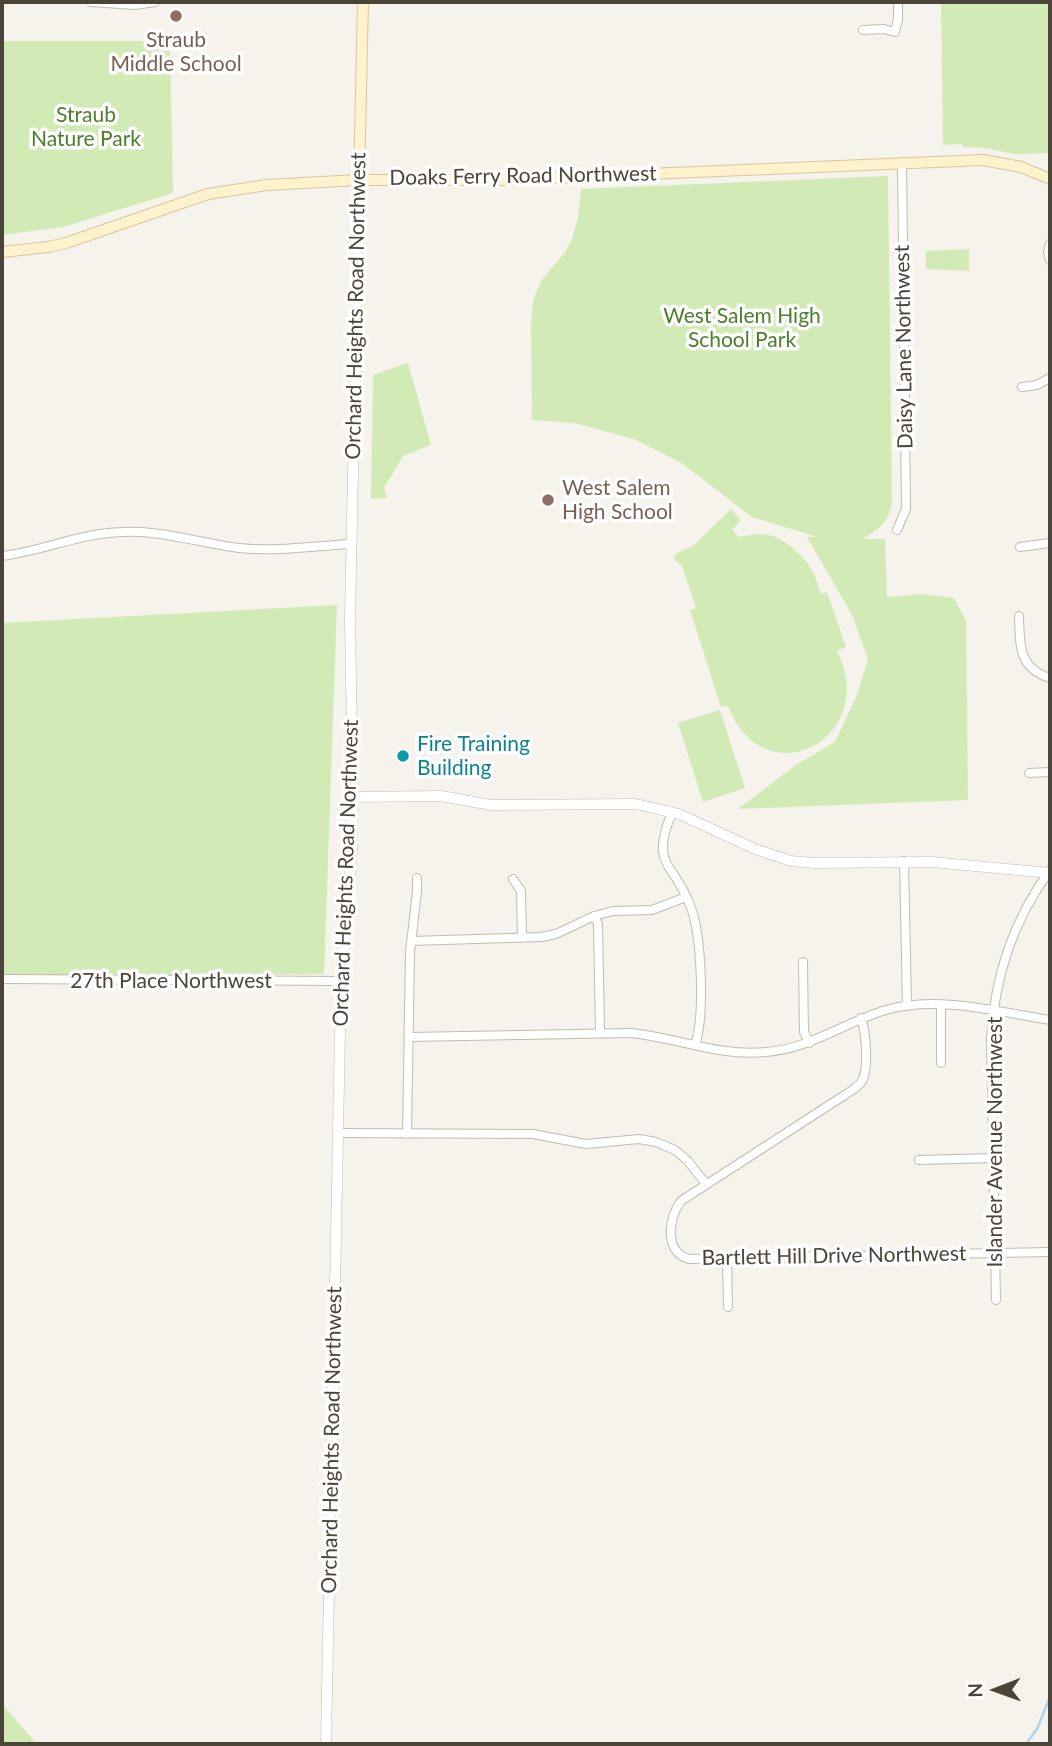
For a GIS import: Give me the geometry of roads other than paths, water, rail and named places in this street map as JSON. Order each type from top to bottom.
[{"type":"main road","name":"Orchard Heights Road Northwest","points":[[359,180],[363,2]]},
{"type":"main road","name":"Doaks Ferry Road Northwest","points":[[2,252],[66,243],[174,204],[219,192],[267,185],[359,180],[512,179],[984,160],[1021,167],[1050,179]]},
{"type":"street","points":[[91,2],[135,5],[155,2]]},
{"type":"street","points":[[863,30],[895,32],[898,2]]},
{"type":"street","name":"Daisy Lane Northwest","points":[[897,530],[906,509],[902,162]]},
{"type":"street","name":"Orchard Heights Road Northwest","points":[[326,1744],[341,981],[351,862],[353,797],[351,544],[359,180]]},
{"type":"street","points":[[1050,244],[1050,260]]},
{"type":"street","points":[[1022,387],[1037,385],[1050,378]]},
{"type":"street","points":[[2,556],[101,533],[122,531],[173,535],[255,549],[351,544]]},
{"type":"street","points":[[1020,547],[1050,543]]},
{"type":"street","points":[[1019,617],[1024,659],[1040,674],[1050,678]]},
{"type":"street","points":[[1029,772],[1050,772]]},
{"type":"street","points":[[353,797],[442,796],[491,805],[636,804],[672,812],[755,849],[791,861],[904,861],[1050,872]]},
{"type":"street","points":[[672,812],[661,848],[667,865],[680,883],[697,927],[700,1020],[695,1045]]},
{"type":"street","points":[[904,861],[906,1006]]},
{"type":"street","name":"Islander Avenue Northwest","points":[[996,1300],[993,1011],[999,975],[1013,932],[1032,896],[1050,872]]},
{"type":"street","points":[[407,1134],[411,941],[417,878]]},
{"type":"street","points":[[513,879],[521,891],[522,939]]},
{"type":"street","points":[[411,941],[522,939],[556,934],[594,916],[613,911],[652,910],[686,897]]},
{"type":"street","points":[[594,916],[598,924],[600,1033]]},
{"type":"street","points":[[803,962],[804,1032],[809,1043]]},
{"type":"street","name":"27th Place Northwest","points":[[2,979],[341,981]]},
{"type":"street","points":[[940,1063],[941,1005]]},
{"type":"street","points":[[409,1037],[600,1033],[656,1036],[713,1050],[745,1053],[767,1052],[809,1043],[861,1018],[906,1006],[941,1005],[1050,1020]]},
{"type":"street","points":[[338,1133],[533,1134],[586,1144],[639,1139],[675,1150],[687,1160],[706,1184],[862,1082],[865,1073],[865,1028],[861,1018]]},
{"type":"street","points":[[919,1160],[994,1158]]},
{"type":"street","name":"Bartlett Hill Drive Northwest","points":[[706,1184],[681,1200],[675,1209],[672,1221],[675,1251],[681,1257],[689,1259],[1050,1252]]},
{"type":"street","points":[[727,1258],[728,1307]]},
{"type":"waterway","points":[[1026,1744],[1037,1729],[1050,1697]]},
{"type":"place","name":"Straub Middle School","points":[[176,16]]},
{"type":"place","name":"West Salem High School","points":[[548,500]]},
{"type":"place","name":"Fire Training Building","points":[[403,756]]},
{"type":"park label","name":"Straub Nature Park","points":[[86,127]]},
{"type":"park label","name":"West Salem High School Park","points":[[742,328]]}]
